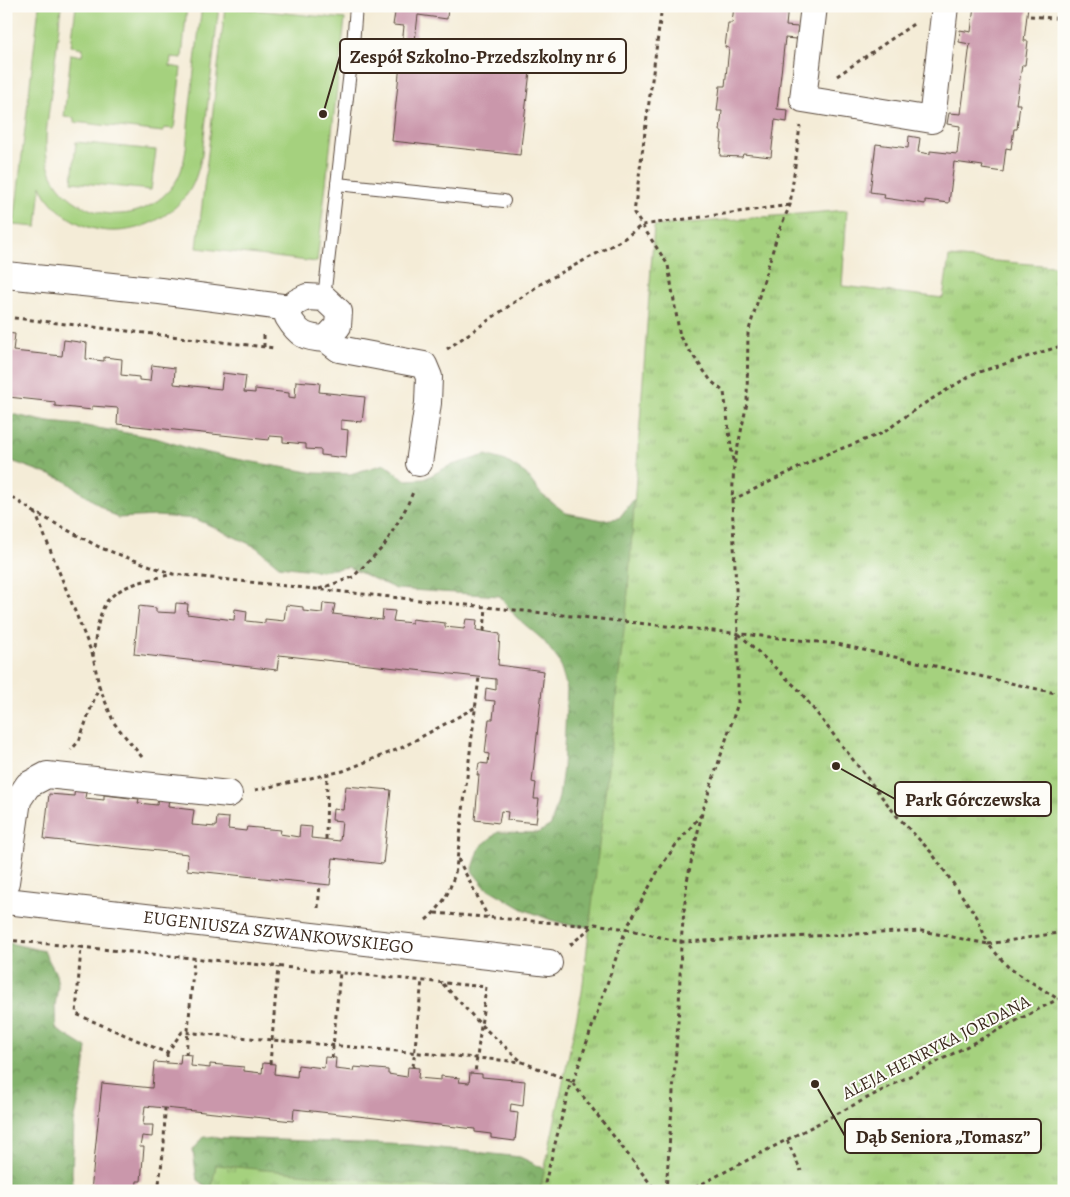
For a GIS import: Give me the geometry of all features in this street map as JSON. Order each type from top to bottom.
[{"type":"street","points":[[814,6],[803,98],[932,120],[945,6]]},
{"type":"street","points":[[6,275],[291,306],[307,297],[324,298],[339,312],[332,333],[339,349],[424,365],[429,377],[428,402],[419,463]]},
{"type":"street","points":[[291,306],[288,317],[295,329],[309,338],[332,333]]},
{"type":"street","points":[[6,882],[18,800],[28,785],[47,775],[228,794]]},
{"type":"street","name":"EUGENIUSZA SZWANKOWSKIEGO","points":[[6,901],[549,963]]},
{"type":"lane","points":[[324,298],[356,6]]},
{"type":"lane","points":[[337,184],[504,201]]},
{"type":"path","points":[[662,6],[634,214],[668,264],[680,337],[711,381],[724,392],[734,465]]},
{"type":"path","points":[[1030,16],[1064,19]]},
{"type":"path","points":[[666,1191],[679,1008],[680,942],[687,881],[702,813],[738,703],[738,633],[732,500],[734,465],[747,402],[748,333],[778,233],[790,205],[803,98],[916,22]]},
{"type":"path","points":[[424,365],[542,283],[622,240],[642,225],[790,205]]},
{"type":"path","points":[[6,317],[282,348]]},
{"type":"path","points":[[732,500],[827,454],[883,432],[917,408],[973,374],[1064,345]]},
{"type":"path","points":[[318,590],[353,577],[384,546],[406,508],[417,481],[419,463]]},
{"type":"path","points":[[6,493],[34,512],[101,548],[173,574],[837,644],[1064,695]]},
{"type":"path","points":[[34,512],[93,656],[99,686],[114,723],[143,758]]},
{"type":"path","points":[[93,656],[96,628],[107,600],[128,586],[173,574]]},
{"type":"path","points":[[484,631],[486,607]]},
{"type":"path","points":[[738,633],[798,689],[896,815],[930,852],[977,917],[988,944],[1009,968],[1058,999]]},
{"type":"path","points":[[422,924],[435,913],[450,891],[457,859],[479,677]]},
{"type":"path","points":[[47,775],[79,741],[99,686]]},
{"type":"path","points":[[228,794],[274,787],[343,771],[401,748],[476,707]]},
{"type":"path","points":[[326,839],[327,775]]},
{"type":"path","points":[[543,1191],[572,1082],[626,929],[640,901],[670,852],[702,813]]},
{"type":"path","points":[[457,859],[488,917]]},
{"type":"path","points":[[317,910],[320,884]]},
{"type":"path","points":[[435,913],[592,926],[595,924],[626,929],[680,942],[922,932],[988,944],[1064,932]]},
{"type":"path","points":[[549,963],[592,926]]},
{"type":"path","points":[[6,940],[486,987],[475,1073]]},
{"type":"path","points":[[76,947],[81,947],[76,1014],[167,1053]]},
{"type":"path","points":[[186,1055],[194,958]]},
{"type":"path","points":[[270,1064],[278,967]]},
{"type":"path","points":[[332,1058],[340,972]]},
{"type":"path","points":[[413,1067],[422,980]]},
{"type":"path","points":[[443,984],[482,1026],[522,1062]]},
{"type":"path","name":"ALEJA HENRYKA JORDANA","points":[[688,1191],[1064,996]]},
{"type":"path","points":[[167,1062],[167,1053],[182,1032],[522,1062],[572,1082],[656,1191]]},
{"type":"path","points":[[159,1190],[164,1146],[165,1108]]},
{"type":"path","points":[[787,1140],[801,1171]]},
{"type":"green space","points":[[39,6],[61,6],[46,136],[46,151],[50,170],[55,182],[63,191],[84,207],[108,214],[121,214],[139,211],[155,202],[169,191],[179,176],[184,162],[202,6],[219,6],[202,154],[198,169],[188,193],[177,206],[163,216],[148,224],[132,229],[116,231],[99,230],[83,225],[64,214],[49,199],[41,185],[37,227],[14,225]]},
{"type":"green space","points":[[76,6],[187,6],[182,58],[171,57],[170,66],[181,68],[174,129],[164,128],[163,132],[74,122],[74,118],[64,117],[71,54],[82,56],[83,48],[71,46]]},
{"type":"green space","points":[[225,7],[345,19],[317,262],[197,248]]},
{"type":"green space","points":[[76,142],[156,150],[151,190],[72,182]]},
{"type":"green space","points":[[847,210],[842,286],[943,298],[949,257],[1064,267],[1064,1191],[540,1191],[582,992],[627,605],[654,226]]},
{"type":"green space","points":[[6,413],[48,422],[80,425],[156,438],[191,449],[236,459],[315,473],[350,474],[385,464],[405,480],[424,479],[449,466],[486,455],[506,461],[526,474],[541,494],[566,513],[603,520],[619,518],[634,499],[629,923],[589,927],[569,925],[551,920],[523,909],[485,887],[472,871],[480,847],[498,832],[538,833],[551,825],[559,797],[563,768],[567,689],[559,661],[543,640],[516,617],[500,596],[396,589],[348,567],[321,571],[279,566],[256,547],[196,519],[157,516],[117,518],[64,480],[6,459]]},
{"type":"green space","points":[[9,943],[44,951],[56,974],[58,986],[55,1006],[56,1029],[87,1048],[74,1122],[73,1191],[6,1191],[6,947]]},
{"type":"green space","points":[[204,1137],[412,1145],[520,1157],[545,1169],[540,1191],[215,1191],[197,1180],[193,1150]]},
{"type":"green space","points":[[216,1165],[478,1191],[211,1191]]},
{"type":"building","points":[[380,6],[448,6],[447,19],[418,15],[414,50],[531,63],[520,155],[392,141],[404,26],[393,25],[395,13],[376,11]]},
{"type":"building","points":[[734,6],[788,6],[786,26],[798,27],[796,39],[785,38],[777,109],[788,110],[787,122],[775,120],[771,157],[743,154],[742,157],[720,156],[722,111],[717,111],[720,86],[725,86],[729,48],[725,47],[728,23],[732,23]]},
{"type":"building","points":[[974,6],[1028,6],[1024,41],[1028,41],[1025,65],[1022,65],[1016,104],[1020,104],[1017,129],[1014,129],[1011,149],[1006,148],[1003,172],[982,169],[983,166],[954,162],[949,203],[925,200],[925,204],[884,198],[885,194],[870,192],[876,144],[908,148],[909,136],[920,138],[918,152],[930,154],[930,151],[957,154],[960,126],[947,124],[949,113],[961,114],[970,44],[959,42],[960,30],[971,32]]},
{"type":"building","points":[[6,333],[15,334],[13,351],[62,356],[64,340],[87,343],[86,359],[104,361],[104,357],[122,359],[121,375],[139,377],[139,380],[150,381],[152,365],[175,368],[174,384],[221,389],[223,373],[246,376],[244,392],[255,393],[255,389],[289,393],[289,397],[295,398],[296,381],[320,383],[319,392],[365,397],[362,422],[341,420],[341,429],[348,430],[346,458],[321,455],[321,450],[306,449],[306,444],[283,442],[283,437],[270,436],[269,440],[117,424],[118,408],[92,406],[92,410],[55,406],[55,402],[8,397],[8,401],[6,400]]},
{"type":"building","points":[[176,603],[188,604],[187,614],[234,620],[235,609],[247,611],[246,621],[265,623],[265,619],[284,621],[286,605],[303,607],[303,611],[322,613],[323,603],[335,604],[333,614],[382,620],[383,610],[395,611],[393,621],[412,623],[412,619],[445,623],[445,627],[464,629],[466,619],[477,620],[476,630],[500,634],[498,665],[544,671],[532,782],[536,783],[534,799],[539,799],[536,823],[507,820],[508,812],[501,811],[499,823],[475,820],[479,763],[488,764],[489,754],[485,753],[489,719],[493,719],[495,701],[485,700],[486,688],[496,690],[496,679],[279,655],[277,670],[134,654],[139,606],[156,608],[156,612],[175,613]]},
{"type":"building","points":[[75,786],[87,787],[85,798],[104,800],[104,795],[139,799],[138,803],[157,805],[158,795],[169,796],[168,807],[194,810],[192,825],[216,827],[217,817],[229,818],[228,829],[246,831],[247,827],[281,830],[280,834],[299,837],[300,826],[312,827],[311,838],[340,841],[342,821],[332,820],[333,809],[343,810],[346,786],[391,790],[383,864],[333,858],[330,885],[187,870],[188,854],[44,839],[49,794],[74,796]]},
{"type":"building","points":[[181,1054],[192,1055],[191,1066],[210,1068],[210,1064],[244,1067],[244,1071],[262,1073],[263,1063],[275,1064],[274,1074],[297,1077],[298,1065],[324,1068],[325,1057],[336,1058],[335,1069],[353,1071],[354,1067],[388,1070],[388,1074],[407,1077],[408,1067],[419,1068],[418,1078],[441,1080],[441,1076],[460,1078],[459,1082],[469,1083],[470,1073],[482,1074],[482,1077],[525,1081],[523,1106],[511,1104],[510,1112],[518,1113],[515,1141],[491,1138],[491,1134],[475,1132],[475,1129],[294,1109],[293,1121],[145,1106],[143,1125],[153,1125],[152,1137],[142,1136],[140,1147],[144,1147],[141,1181],[137,1181],[136,1191],[91,1191],[102,1083],[152,1088],[154,1062],[180,1064]]},
{"type":"place","name":"Zespół Szkolno-Przedszkolny nr 6","points":[[323,114]]},
{"type":"place","name":"Park Górczewska","points":[[836,766]]},
{"type":"place","name":"Dąb Seniora „Tomasz”","points":[[815,1084]]}]
